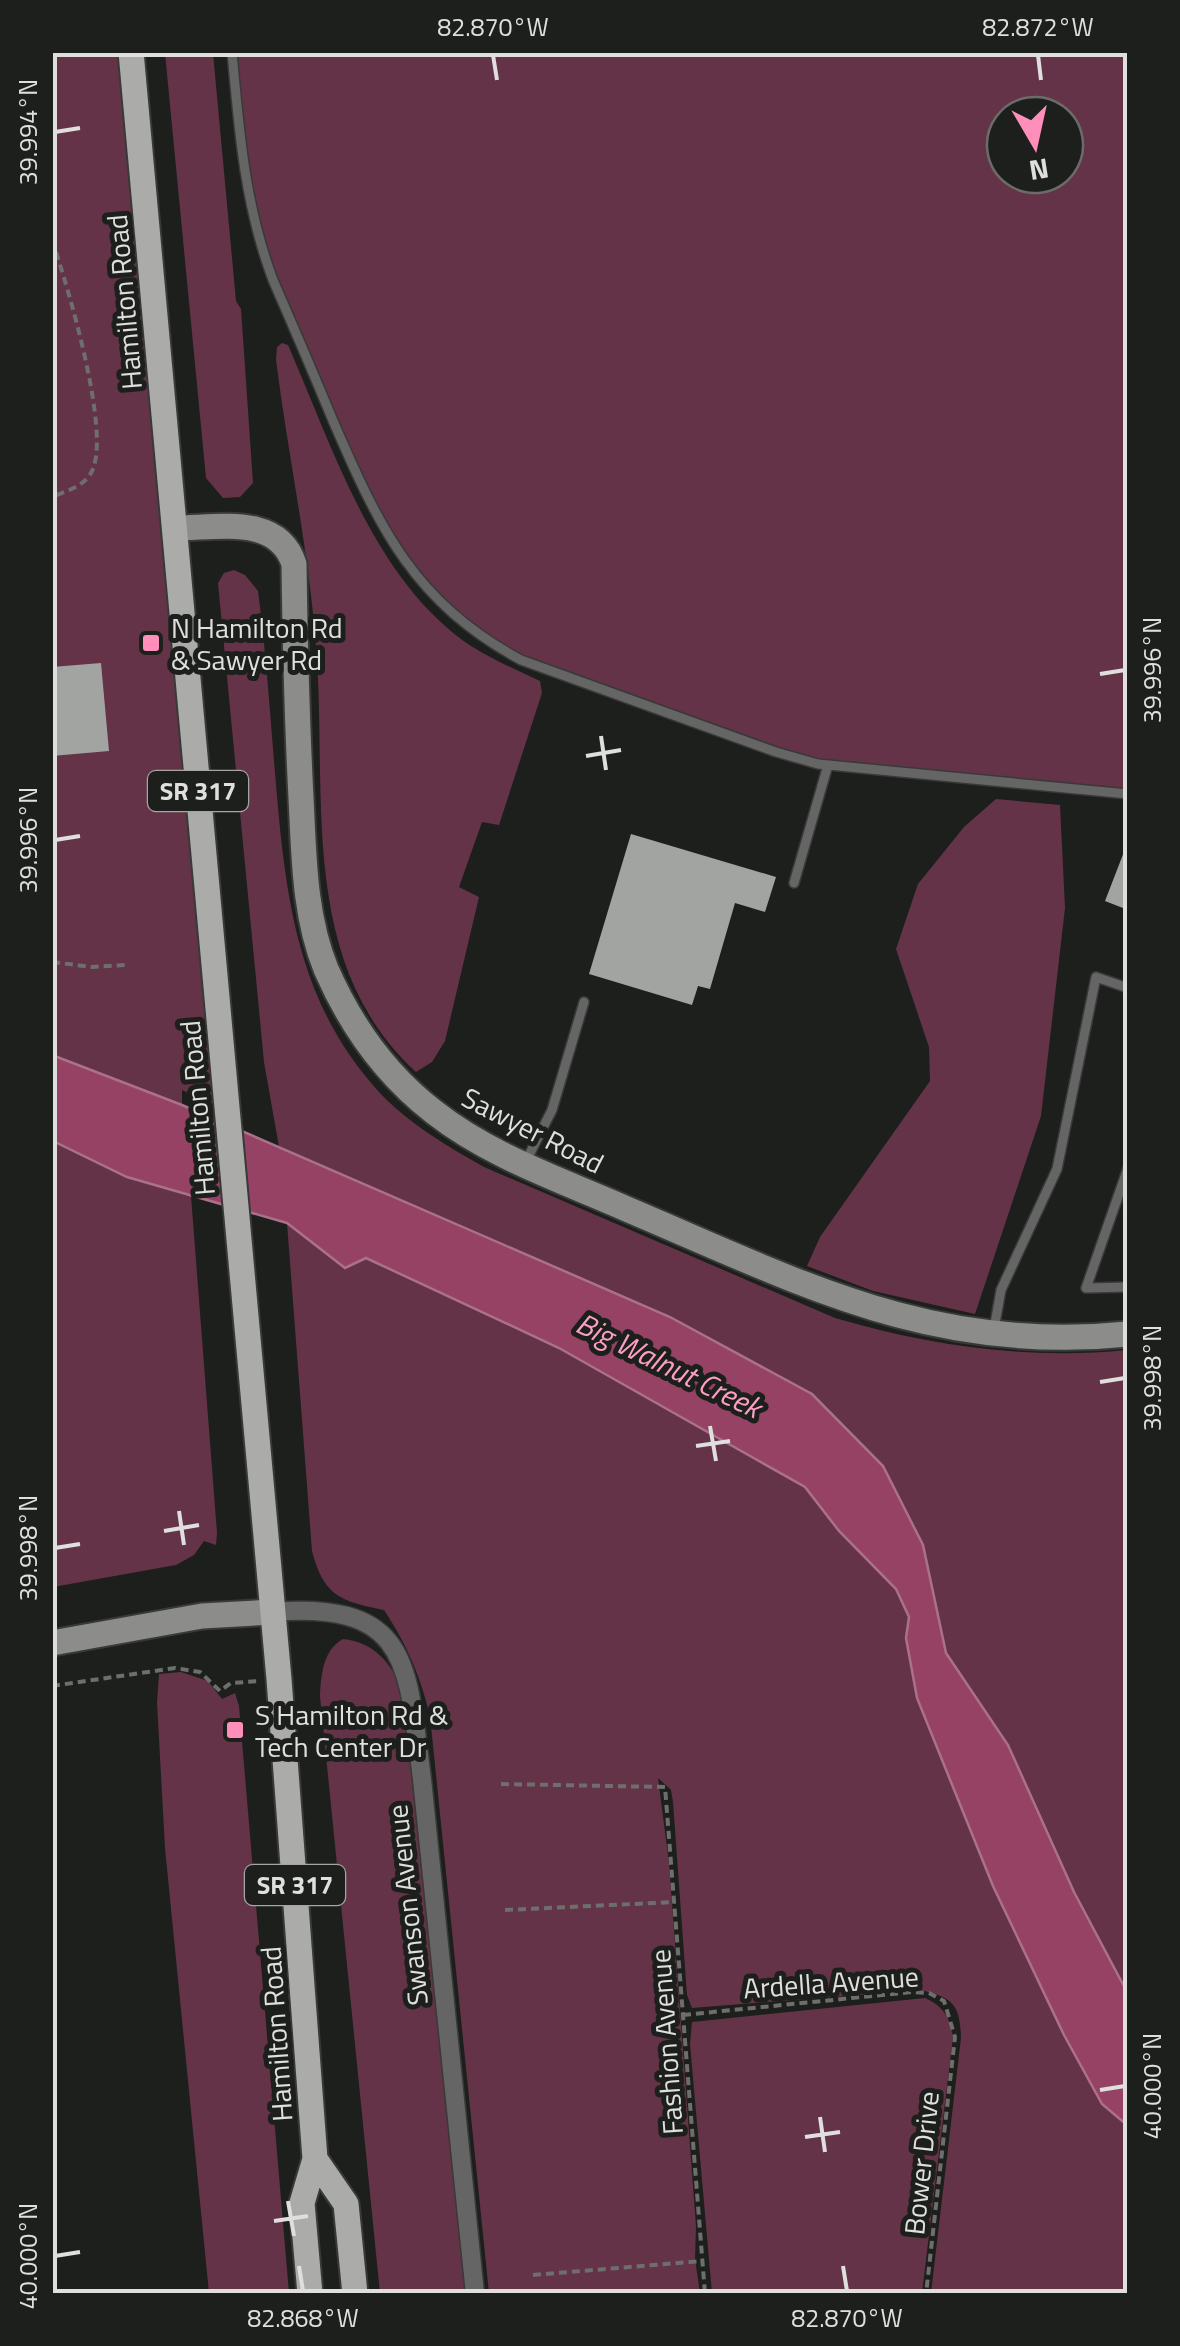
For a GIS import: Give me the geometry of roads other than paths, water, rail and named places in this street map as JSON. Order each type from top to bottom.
[{"type":"main road","name":"Hamilton Road","points":[[131,52],[279,1679],[315,2159],[302,2203],[310,2294]]},
{"type":"main road","points":[[315,2159],[346,2204],[355,2294]]},
{"type":"street","name":"Sawyer Road","points":[[175,528],[253,528],[270,532],[289,548],[294,564],[296,703],[311,925],[326,967],[358,1030],[405,1087],[434,1112],[468,1136],[525,1164],[844,1300],[921,1322],[994,1334],[1050,1340],[1128,1334]]},
{"type":"street","name":"Swanson Avenue","points":[[272,1612],[308,1609],[362,1619],[381,1634],[402,1661],[412,1698],[422,1779],[475,2294]]},
{"type":"street","points":[[52,1643],[202,1616],[272,1612]]},
{"type":"lane","points":[[232,52],[242,168],[260,245],[365,496],[381,528],[427,589],[486,641],[521,660],[776,752],[828,765],[1128,794]]},
{"type":"lane","points":[[794,883],[828,765]]},
{"type":"lane","points":[[994,1334],[1001,1290],[1058,1169],[1096,977],[1128,988]]},
{"type":"lane","points":[[525,1164],[552,1110],[584,1002]]},
{"type":"lane","points":[[1128,1168],[1086,1288],[1128,1287]]},
{"type":"water","name":"Big Walnut Creek","points":[[52,1055],[182,1105],[670,1317],[812,1394],[883,1466],[923,1545],[946,1653],[1008,1745],[1074,1892],[1127,1992],[1127,2125],[1102,2104],[1064,2035],[993,1886],[917,1698],[906,1638],[909,1617],[896,1589],[839,1531],[805,1487],[559,1348],[366,1258],[345,1268],[287,1223],[127,1177],[53,1141]]},
{"type":"place","name":"N Hamilton Rd & Sawyer Rd","points":[[151,643]]},
{"type":"place","name":"S Hamilton Rd & Tech Center Dr","points":[[235,1730]]}]
